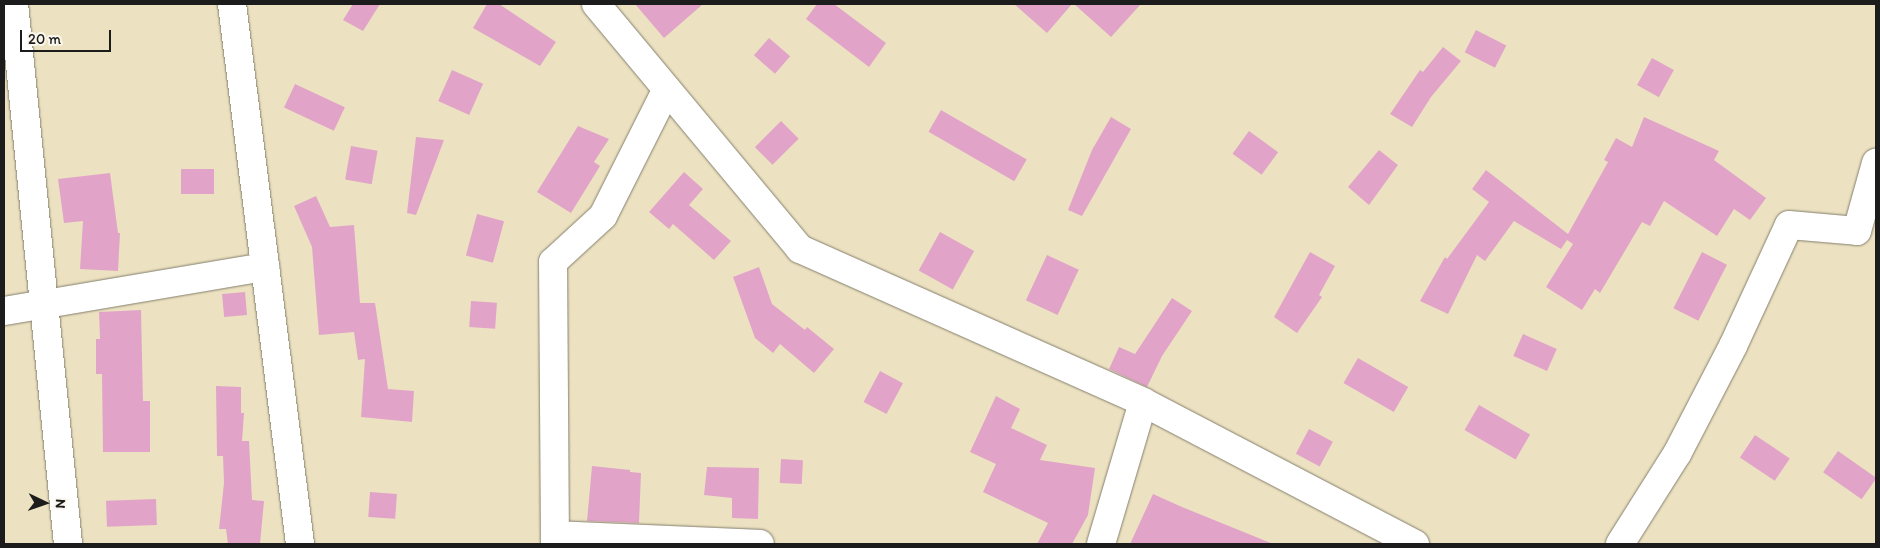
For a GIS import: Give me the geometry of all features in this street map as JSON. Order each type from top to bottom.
[{"type":"street","points":[[14,4],[68,544]]},
{"type":"street","points":[[232,4],[300,544]]},
{"type":"street","points":[[596,4],[800,249],[1143,402],[1415,544]]},
{"type":"street","points":[[667,89],[604,216],[553,262],[555,540],[760,544]]},
{"type":"street","points":[[1620,544],[1681,445],[1733,346],[1789,225],[1857,231],[1876,163]]},
{"type":"street","points":[[4,312],[265,267]]},
{"type":"street","points":[[1101,544],[1143,402]]},
{"type":"building","points":[[353,4],[380,4],[363,31],[343,20]]},
{"type":"building","points":[[487,4],[499,4],[556,42],[540,66],[473,28]]},
{"type":"building","points":[[635,4],[703,4],[664,38]]},
{"type":"building","points":[[817,4],[834,4],[886,43],[869,67],[806,19]]},
{"type":"building","points":[[1014,4],[1072,4],[1047,33]]},
{"type":"building","points":[[1074,4],[1141,4],[1111,37]]},
{"type":"building","points":[[1476,30],[1506,45],[1495,68],[1465,52]]},
{"type":"building","points":[[769,38],[790,56],[775,74],[754,55]]},
{"type":"building","points":[[1443,47],[1461,61],[1431,97],[1412,127],[1390,114],[1420,70],[1423,72]]},
{"type":"building","points":[[1652,58],[1674,70],[1659,97],[1637,85]]},
{"type":"building","points":[[452,70],[483,84],[469,115],[438,101]]},
{"type":"building","points":[[295,84],[345,107],[334,131],[284,108]]},
{"type":"building","points":[[941,110],[1027,159],[1014,181],[928,132]]},
{"type":"building","points":[[1111,117],[1131,129],[1082,216],[1068,210],[1092,150]]},
{"type":"building","points":[[1644,117],[1719,151],[1714,160],[1766,198],[1750,220],[1734,209],[1717,236],[1664,201],[1650,226],[1642,222],[1600,293],[1595,289],[1582,310],[1546,287],[1573,244],[1567,240],[1561,249],[1514,221],[1485,261],[1477,255],[1448,314],[1420,301],[1445,257],[1447,259],[1489,202],[1472,189],[1486,170],[1568,234],[1608,162],[1604,160],[1616,138],[1632,147]]},
{"type":"building","points":[[781,121],[799,139],[773,165],[755,147]]},
{"type":"building","points":[[578,126],[609,139],[594,162],[600,166],[571,213],[537,192]]},
{"type":"building","points":[[1249,131],[1278,152],[1262,175],[1233,154]]},
{"type":"building","points":[[416,137],[444,140],[416,215],[407,213]]},
{"type":"building","points":[[351,146],[378,151],[372,184],[345,179]]},
{"type":"building","points":[[1379,150],[1398,165],[1369,205],[1348,187]]},
{"type":"building","points":[[181,169],[214,169],[214,194],[181,194]]},
{"type":"building","points":[[684,172],[703,189],[689,205],[731,241],[714,260],[673,224],[669,229],[649,212]]},
{"type":"building","points":[[110,173],[118,233],[120,233],[118,271],[80,269],[83,221],[64,223],[58,179]]},
{"type":"building","points":[[316,196],[330,227],[354,225],[360,303],[375,303],[388,389],[414,391],[412,422],[361,417],[365,359],[358,360],[354,332],[319,335],[312,247],[294,206]]},
{"type":"building","points":[[477,214],[504,221],[493,263],[466,256]]},
{"type":"building","points":[[940,232],[974,251],[953,289],[919,270]]},
{"type":"building","points":[[1310,252],[1335,266],[1319,295],[1322,297],[1297,333],[1274,317]]},
{"type":"building","points":[[1702,252],[1727,265],[1698,321],[1673,308]]},
{"type":"building","points":[[1047,255],[1079,270],[1058,315],[1026,300]]},
{"type":"building","points":[[759,267],[772,304],[805,330],[807,327],[834,349],[814,373],[780,344],[773,353],[755,338],[733,277]]},
{"type":"building","points":[[245,292],[247,315],[224,317],[222,294]]},
{"type":"building","points":[[1172,298],[1192,311],[1162,356],[1147,387],[1109,369],[1119,347],[1135,354]]},
{"type":"building","points":[[471,301],[497,303],[495,329],[469,327]]},
{"type":"building","points":[[141,310],[143,401],[150,401],[150,452],[103,452],[102,374],[96,374],[96,339],[100,339],[99,312]]},
{"type":"building","points":[[1523,334],[1557,349],[1547,371],[1513,356]]},
{"type":"building","points":[[1358,358],[1408,387],[1394,412],[1344,383]]},
{"type":"building","points":[[880,371],[903,383],[887,414],[864,402]]},
{"type":"building","points":[[216,386],[241,387],[241,413],[244,413],[242,441],[249,441],[252,500],[264,501],[260,544],[228,544],[226,529],[219,529],[224,483],[223,456],[217,456]]},
{"type":"building","points":[[996,396],[1020,409],[1011,428],[1047,445],[1040,460],[1095,468],[1088,515],[1072,544],[1037,544],[1048,523],[983,492],[996,464],[970,452]]},
{"type":"building","points":[[1479,405],[1530,434],[1516,460],[1464,430]]},
{"type":"building","points":[[1309,429],[1333,442],[1320,466],[1296,454]]},
{"type":"building","points":[[1755,435],[1790,458],[1775,481],[1740,457]]},
{"type":"building","points":[[1838,451],[1876,478],[1862,499],[1823,472]]},
{"type":"building","points":[[781,459],[803,460],[802,484],[780,483]]},
{"type":"building","points":[[592,466],[641,473],[639,523],[587,521]]},
{"type":"building","points":[[707,467],[759,468],[758,519],[732,518],[732,498],[704,495]]},
{"type":"building","points":[[370,492],[397,494],[395,519],[368,517]]},
{"type":"building","points":[[1153,494],[1182,507],[1273,544],[1130,544]]},
{"type":"building","points":[[156,499],[157,525],[107,527],[106,501]]}]
